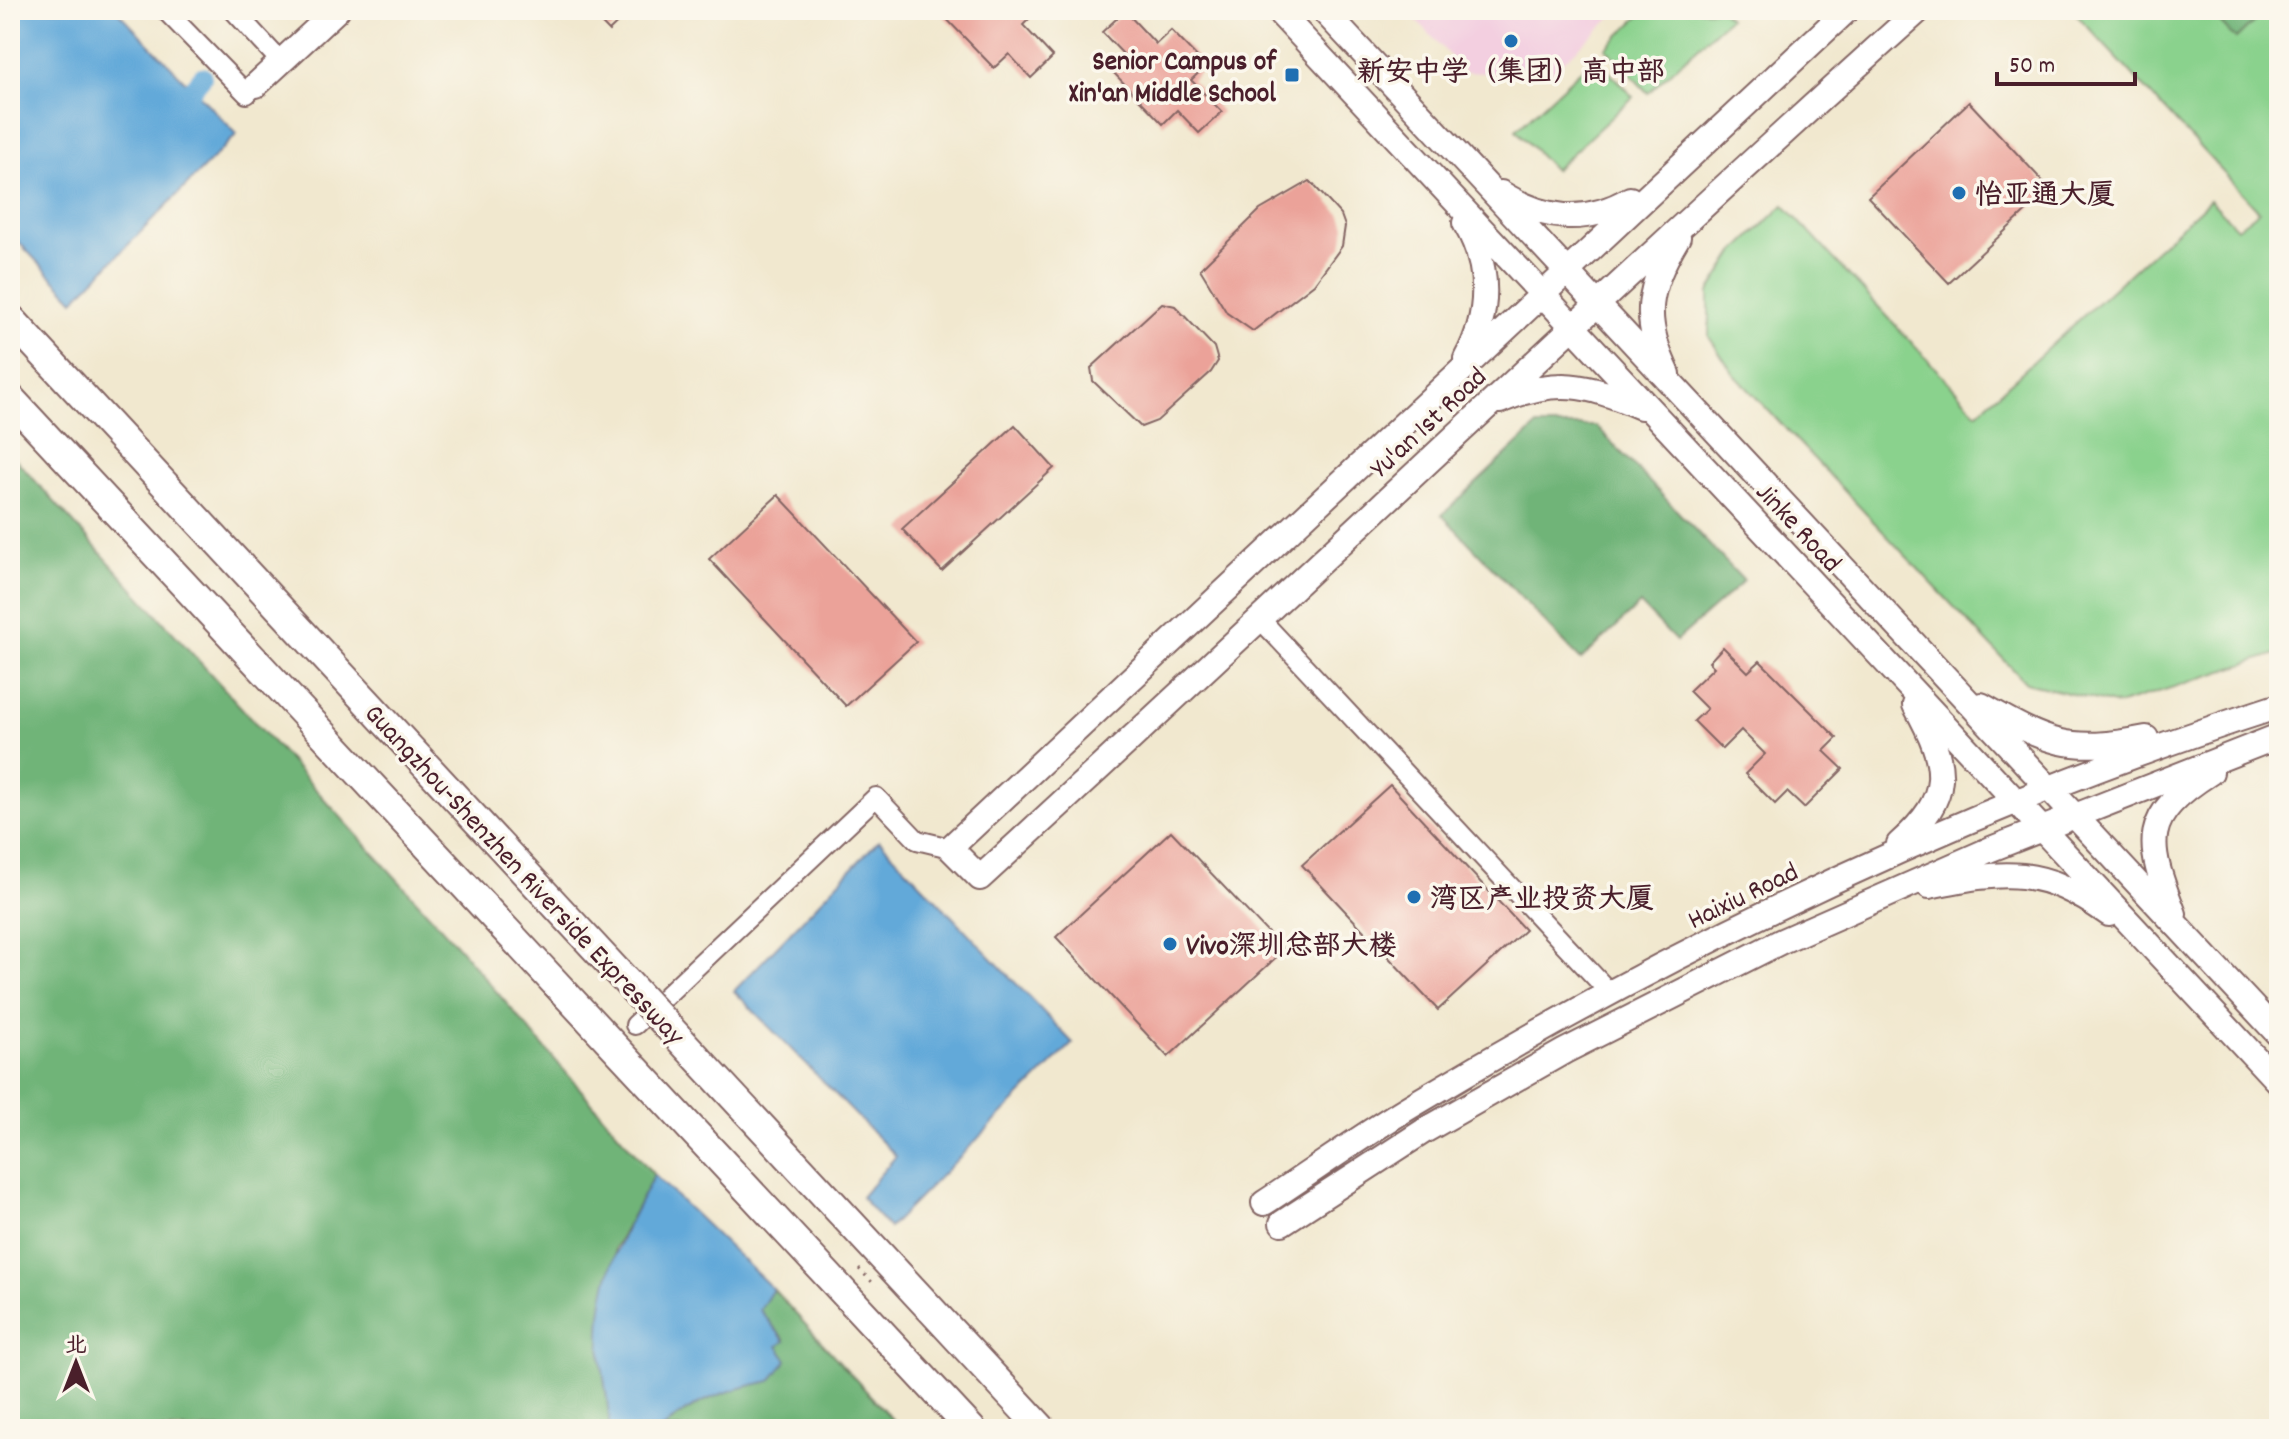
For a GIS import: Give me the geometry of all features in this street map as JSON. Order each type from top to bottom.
[{"type":"highway","name":"Guangzhou-Shenzhen Riverside Expressway","points":[[10,318],[1042,1429]]},
{"type":"highway","name":"Guangzhou-Shenzhen Riverside Expressway","points":[[10,398],[971,1429]]},
{"type":"main road","points":[[256,85],[337,10]]},
{"type":"main road","name":"Jinke Road","points":[[1277,10],[2279,1083]]},
{"type":"main road","name":"Jinke Road","points":[[1323,10],[2279,1035]]},
{"type":"main road","name":"Yu'an 1st Road","points":[[1847,10],[1657,184],[950,848],[980,878],[1261,620],[1595,304],[1919,10]]},
{"type":"main road","points":[[1478,178],[1532,210],[1573,218],[1608,210],[1657,184]]},
{"type":"main road","points":[[1450,197],[1479,250],[1486,288],[1475,342],[1457,374]]},
{"type":"main road","points":[[1676,391],[1654,340],[1649,306],[1659,272],[1693,214]]},
{"type":"main road","points":[[1486,406],[1533,389],[1566,384],[1595,389],[1650,411]]},
{"type":"main road","points":[[1884,858],[1921,824],[1937,801],[1940,789],[1934,742],[1899,675]]},
{"type":"main road","points":[[1960,693],[2046,740],[2081,747],[2231,721]]},
{"type":"main road","name":"Haixiu Road","points":[[1264,1203],[1409,1107],[1611,994],[1884,858],[2015,800],[2279,706]]},
{"type":"main road","points":[[1282,1223],[1424,1131],[1565,1051],[1860,903],[2279,736]]},
{"type":"main road","points":[[2179,928],[2153,858],[2155,829],[2173,800],[2254,744]]},
{"type":"main road","points":[[1860,903],[1978,876],[2018,875],[2070,889],[2145,939]]},
{"type":"street","points":[[165,10],[247,94],[256,85]]},
{"type":"street","points":[[233,10],[281,62]]},
{"type":"street","points":[[1261,620],[1611,994]]},
{"type":"street","points":[[635,1025],[876,797],[917,840],[950,848]]},
{"type":"path","points":[[2276,522],[2272,514],[2279,514],[2270,546],[2279,574]]},
{"type":"shaded area","name":"新安中学（集团）高中部","points":[[1407,10],[1620,10],[1547,76],[1465,72]]},
{"type":"green space","points":[[1646,10],[1721,10],[1729,18],[1648,93],[1606,48]]},
{"type":"green space","points":[[2072,10],[2279,10],[2279,653],[2118,705],[2026,683],[1734,374],[1709,337],[1709,292],[1734,253],[1784,205],[1977,413],[2210,200],[2237,228],[2259,211]]},
{"type":"green space","points":[[2208,10],[2266,10],[2236,39]]},
{"type":"green space","points":[[1595,57],[1633,97],[1554,170],[1516,130]]},
{"type":"green space","points":[[1537,426],[1596,426],[1744,581],[1676,641],[1640,604],[1581,660],[1442,515]]},
{"type":"green space","points":[[10,453],[447,934],[654,1175],[615,1248],[609,1429],[10,1429]]},
{"type":"green space","points":[[773,1289],[901,1429],[663,1429],[687,1410],[713,1397],[771,1380],[778,1346],[785,1340],[759,1310]]},
{"type":"water","points":[[10,10],[116,10],[237,134],[74,300],[10,233]]},
{"type":"water","points":[[879,840],[1073,1043],[889,1228],[861,1197],[896,1156],[734,991]]},
{"type":"water","points":[[654,1175],[773,1289],[760,1310],[785,1341],[778,1346],[787,1360],[771,1381],[713,1397],[687,1410],[662,1429],[609,1429],[600,1330],[606,1283],[621,1240]]},
{"type":"building","points":[[589,10],[631,10],[609,31]]},
{"type":"building","points":[[938,10],[1038,10],[1023,25],[1053,57],[1031,78],[1009,54],[994,68]]},
{"type":"building","points":[[1125,11],[1156,44],[1171,30],[1206,66],[1191,80],[1222,112],[1199,133],[1177,110],[1163,124],[1112,71],[1126,57],[1102,32]]},
{"type":"building","name":"怡亚通大厦","points":[[1969,102],[2050,189],[1949,283],[1868,197]]},
{"type":"building","points":[[1310,181],[1341,215],[1345,226],[1342,246],[1314,284],[1253,331],[1227,313],[1200,269],[1260,210]]},
{"type":"building","points":[[1162,303],[1175,306],[1214,347],[1218,361],[1211,372],[1157,421],[1141,427],[1093,381],[1091,368]]},
{"type":"building","points":[[1015,425],[1054,468],[942,571],[902,529]]},
{"type":"building","points":[[778,495],[916,642],[846,706],[709,559]]},
{"type":"building","points":[[1723,647],[1748,672],[1760,661],[1837,738],[1824,751],[1843,769],[1804,808],[1787,792],[1775,804],[1745,774],[1765,754],[1741,730],[1722,749],[1694,721],[1707,709],[1689,691],[1714,667],[1709,662]]},
{"type":"building","name":"湾区产业投资大厦","points":[[1390,785],[1525,930],[1438,1010],[1302,865]]},
{"type":"building","name":"Vivo深圳总部大楼","points":[[1171,831],[1284,950],[1168,1057],[1056,937]]},
{"type":"waterway","points":[[176,108],[202,77]]},
{"type":"place","name":"新安中学（集团）高中部","points":[[1511,41]]},
{"type":"place","name":"Senior Campus of Xin'an Middle School","points":[[1292,75]]},
{"type":"place","name":"怡亚通大厦","points":[[1959,193]]},
{"type":"place","name":"湾区产业投资大厦","points":[[1414,897]]},
{"type":"place","name":"Vivo深圳总部大楼","points":[[1170,944]]}]
